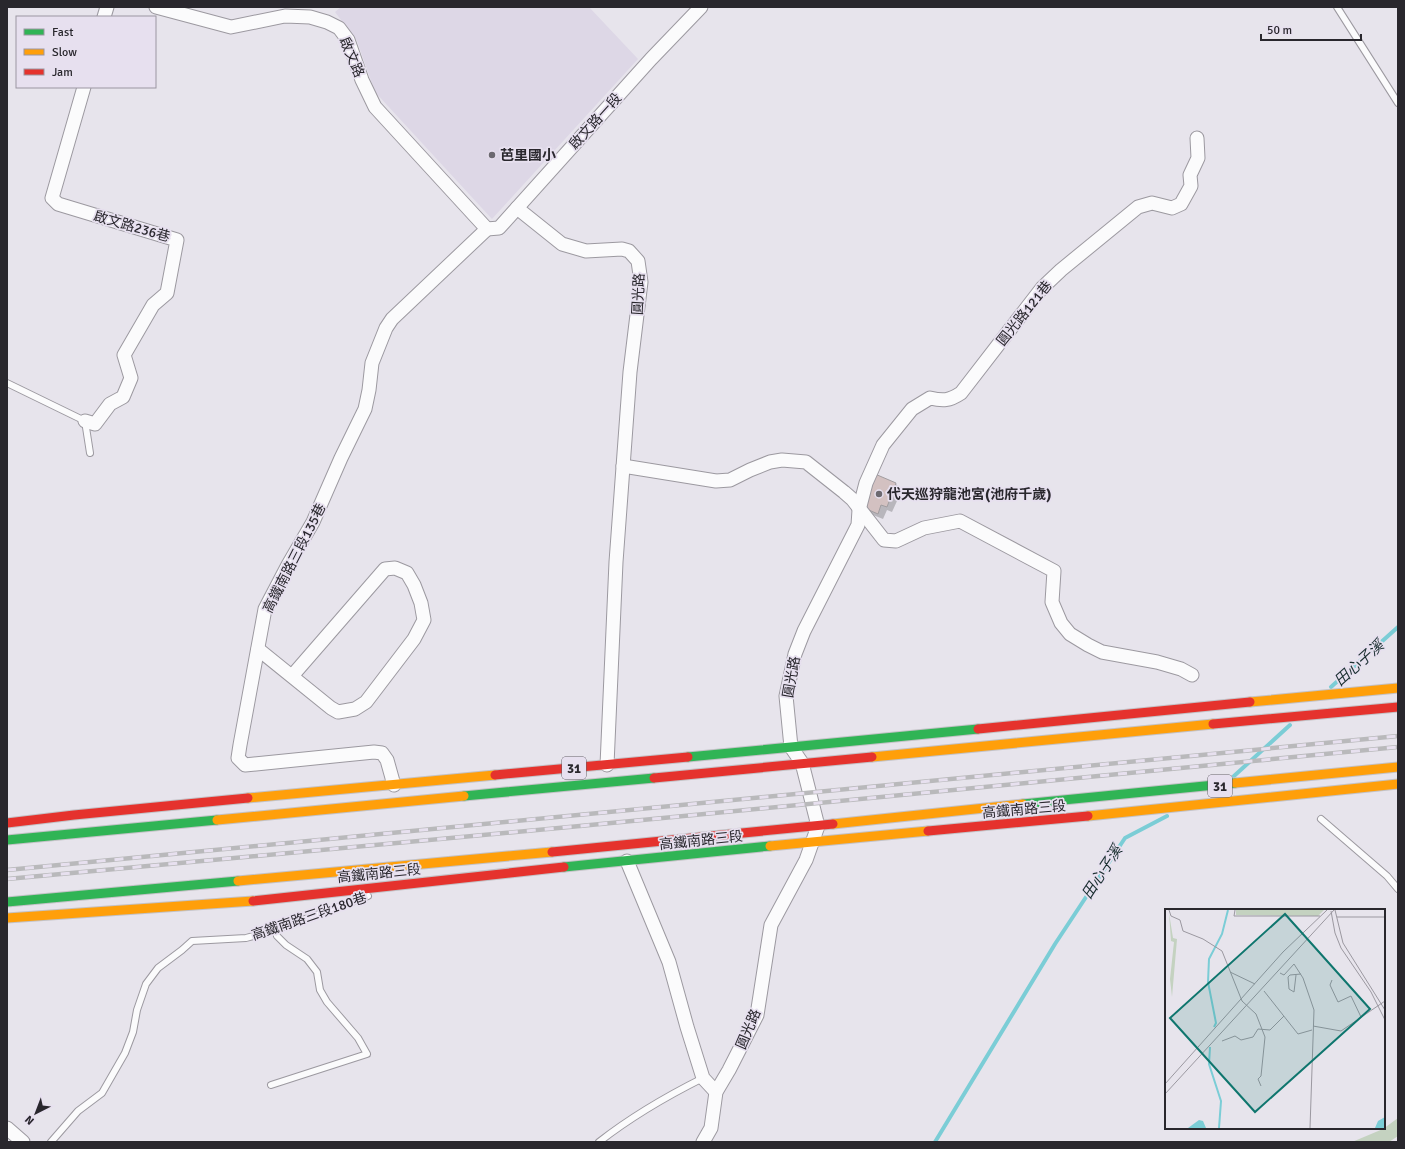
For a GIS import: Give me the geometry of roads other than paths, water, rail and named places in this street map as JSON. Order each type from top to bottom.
[{"type":"main road","name":"31","points":[[7,823],[74,815],[1141,714],[1398,688]]},
{"type":"main road","name":"31","points":[[7,840],[465,795],[1398,707]]},
{"type":"main road","name":"高鐵南路三段","points":[[7,902],[409,866],[1398,769]]},
{"type":"main road","name":"高鐵南路三段","points":[[7,918],[242,902],[813,842],[1062,819],[1398,784]]},
{"type":"main road","points":[[394,785],[465,795]]},
{"type":"main road","points":[[409,866],[500,874]]},
{"type":"street","name":"啟文路","points":[[156,7],[231,27],[285,16],[310,17],[327,22],[339,28],[348,40],[362,80],[375,107],[487,229]]},
{"type":"street","name":"啟文路一段","points":[[487,229],[499,228],[645,65],[701,7]]},
{"type":"street","name":"啟文路236巷","points":[[84,88],[52,198],[58,204],[177,240],[167,293],[153,305],[124,356],[131,378],[123,397],[110,404],[95,424],[85,421]]},
{"type":"street","name":"圓光路121巷","points":[[859,510],[866,483],[883,445],[912,409],[930,398],[941,400],[952,399],[961,394],[1042,288],[1061,270],[1138,207],[1152,203],[1172,208],[1181,204],[1191,186],[1190,175],[1198,158],[1197,138]]},
{"type":"street","name":"圓光路","points":[[517,208],[562,244],[586,251],[622,249],[630,251],[638,261],[641,282],[630,372],[616,562],[607,765]]},
{"type":"street","name":"高鐵南路三段135巷","points":[[394,785],[387,760],[382,754],[374,752],[245,765],[238,758],[265,609],[313,522],[341,458],[365,409],[372,363],[386,328],[392,319],[487,229]]},
{"type":"street","points":[[623,466],[716,481],[730,480],[770,462],[782,460],[806,462],[852,499],[859,510],[884,540],[896,541],[924,528],[960,521],[1054,571],[1052,602],[1061,623],[1070,634],[1102,652],[1175,667],[1192,675]]},
{"type":"street","name":"圓光路","points":[[703,1142],[711,1128],[716,1092],[730,1070],[757,1016],[771,924],[806,860],[818,826],[802,763],[791,747],[786,696],[795,654],[804,631],[858,525],[859,510]]},
{"type":"street","points":[[258,649],[332,708],[338,712],[355,709],[366,702],[414,639],[424,620],[421,603],[414,585],[406,573],[395,568],[385,569],[292,676]]},
{"type":"street","points":[[628,861],[669,962],[686,1027],[703,1078],[716,1092]]},
{"type":"street","points":[[7,1128],[23,1142]]},
{"type":"lane","points":[[1337,7],[1398,103]]},
{"type":"lane","points":[[7,383],[85,421],[90,453]]},
{"type":"lane","points":[[1321,819],[1387,876],[1398,889]]},
{"type":"lane","name":"高鐵南路三段180巷","points":[[51,1142],[78,1111],[102,1093],[125,1053],[133,1032],[136,1010],[146,984],[158,968],[192,941],[246,938],[275,930],[357,901],[389,886]]},
{"type":"lane","points":[[271,1085],[367,1054],[358,1038],[326,1002],[320,990],[317,972],[307,959],[286,945],[277,936],[275,930]]},
{"type":"lane","points":[[599,1142],[613,1131],[675,1092],[703,1078]]},
{"type":"waterway","name":"田心子溪","points":[[1331,687],[1398,627]]},
{"type":"waterway","name":"田心子溪","points":[[1234,776],[1290,725]]},
{"type":"waterway","name":"田心子溪","points":[[935,1142],[1055,944],[1125,838],[1167,816]]},
{"type":"railway","points":[[7,870],[1398,736]]},
{"type":"railway","points":[[7,879],[580,826],[1398,747]]},
{"type":"place","name":"芭里國小","points":[[492,155]]},
{"type":"place","name":"代天巡狩龍池宮(池府千歲)","points":[[879,494]]}]
